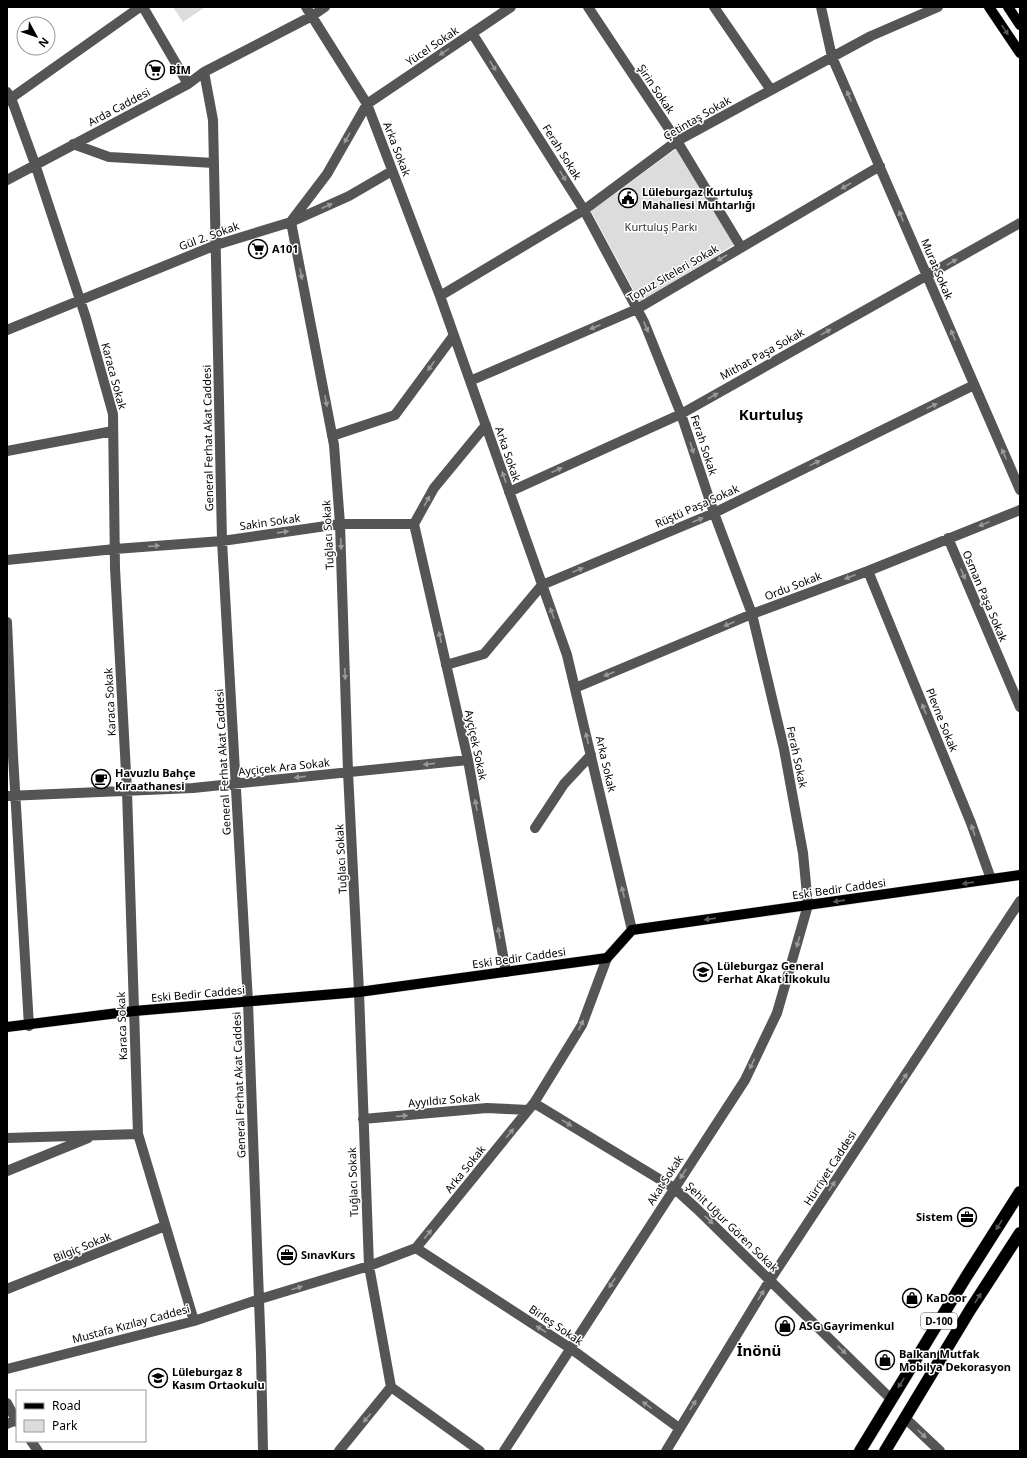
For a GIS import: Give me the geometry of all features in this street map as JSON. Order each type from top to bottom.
[{"type":"highway","name":"D-100","points":[[860,1451],[1020,1192]]},
{"type":"highway","name":"D-100","points":[[885,1451],[970,1310],[1020,1233]]},
{"type":"main road","points":[[989,7],[1020,53]]},
{"type":"main road","points":[[1008,7],[1020,25]]},
{"type":"main road","name":"Eski Bedir Caddesi","points":[[632,930],[1020,875]]},
{"type":"main road","points":[[607,958],[632,930]]},
{"type":"main road","name":"Eski Bedir Caddesi","points":[[7,1027],[29,1026],[134,1012],[359,992],[607,958]]},
{"type":"street","points":[[8,97],[140,7]]},
{"type":"street","points":[[143,7],[188,84]]},
{"type":"street","name":"Arka Sokak","points":[[306,7],[366,104],[454,335],[567,655],[632,930]]},
{"type":"street","name":"Arda Caddesi","points":[[7,180],[188,84],[204,72],[312,16],[325,7]]},
{"type":"street","name":"Yücel Sokak","points":[[366,104],[511,7]]},
{"type":"street","name":"Şirin Sokak","points":[[588,7],[677,141],[741,247]]},
{"type":"street","points":[[714,7],[771,90]]},
{"type":"street","name":"Murat Sokak","points":[[821,7],[832,57],[1020,490]]},
{"type":"street","name":"Çetintaş Sokak","points":[[440,296],[584,210],[677,141],[871,36],[938,7]]},
{"type":"street","name":"Ferah Sokak","points":[[472,33],[584,210],[644,322],[681,414],[714,513],[752,614],[784,749],[803,853],[808,905]]},
{"type":"street","name":"General Ferhat Akat Caddesi","points":[[204,72],[213,120],[222,541],[248,1002],[260,1299],[263,1451]]},
{"type":"street","name":"Karaca Sokak","points":[[8,97],[35,164],[80,301],[113,414],[115,549],[127,791],[138,1134],[194,1321]]},
{"type":"street","points":[[291,222],[327,174],[366,104]]},
{"type":"street","points":[[73,144],[109,157],[214,163]]},
{"type":"street","name":"Topuz Siteleri Sokak","points":[[470,381],[637,309],[880,166]]},
{"type":"street","name":"Gül 2. Sokak","points":[[7,330],[216,245],[291,222],[350,196],[392,171]]},
{"type":"street","name":"Tuğlacı Sokak","points":[[291,222],[332,436],[340,524],[348,772],[359,992],[369,1266],[390,1387]]},
{"type":"street","name":"Mithat Paşa Sokak","points":[[509,492],[681,414],[1020,223]]},
{"type":"street","points":[[332,436],[395,415],[454,335]]},
{"type":"street","name":"Rüştü Paşa Sokak","points":[[446,665],[484,654],[542,585],[714,513],[974,385]]},
{"type":"street","points":[[414,524],[434,488],[486,426]]},
{"type":"street","points":[[7,451],[113,431]]},
{"type":"street","name":"Ordu Sokak","points":[[575,688],[752,614],[868,571],[1020,510]]},
{"type":"street","name":"Sakin Sokak","points":[[7,560],[115,549],[222,541],[340,524],[414,524]]},
{"type":"street","name":"Ayçiçek Sokak","points":[[414,524],[468,760],[506,972]]},
{"type":"street","name":"Osman Paşa Sokak","points":[[948,538],[1020,707]]},
{"type":"street","name":"Plevne Sokak","points":[[868,571],[971,823],[991,880]]},
{"type":"street","points":[[7,622],[11,796],[29,1026]]},
{"type":"street","points":[[535,828],[564,784],[591,755]]},
{"type":"street","name":"Ayçiçek Ara Sokak","points":[[11,796],[193,788],[468,760]]},
{"type":"street","name":"Hürriyet Caddesi","points":[[666,1451],[770,1280],[1020,901]]},
{"type":"street","name":"Akat Sokak","points":[[504,1451],[745,1080],[777,1013],[808,905]]},
{"type":"street","name":"Arka Sokak","points":[[260,1299],[369,1266],[416,1248],[531,1106],[582,1025],[607,958]]},
{"type":"street","name":"Şehit Uğur Gören Sokak","points":[[531,1106],[674,1188],[892,1398]]},
{"type":"street","name":"Ayyıldız Sokak","points":[[363,1119],[487,1108],[531,1106]]},
{"type":"street","points":[[7,1138],[138,1134]]},
{"type":"street","points":[[7,1171],[94,1136]]},
{"type":"street","name":"Bilgiç Sokak","points":[[7,1290],[166,1226]]},
{"type":"street","name":"Birleş Sokak","points":[[416,1248],[570,1348],[679,1428]]},
{"type":"street","name":"Mustafa Kızılay Caddesi","points":[[7,1369],[194,1321],[260,1299]]},
{"type":"street","points":[[339,1451],[390,1387],[480,1451]]},
{"type":"street","points":[[7,1403],[13,1422]]},
{"type":"street","points":[[905,1418],[940,1451]]},
{"type":"street","points":[[32,1442],[38,1451]]},
{"type":"green space","points":[[173,7],[205,7],[183,22]]},
{"type":"green space","name":"Kurtuluş Parkı","points":[[676,149],[735,244],[640,302],[591,211]]},
{"type":"place","name":"BİM","points":[[155,70]]},
{"type":"place","name":"Lüleburgaz Kurtuluş Mahallesi Muhtarlığı","points":[[628,198]]},
{"type":"place","name":"A101","points":[[258,249]]},
{"type":"place","name":"Havuzlu Bahçe Kıraathanesi","points":[[101,779]]},
{"type":"place","name":"Lüleburgaz General Ferhat Akat İlkokulu","points":[[703,972]]},
{"type":"place","name":"Sistem","points":[[967,1217]]},
{"type":"place","name":"SınavKurs","points":[[287,1255]]},
{"type":"place","name":"KaDoor","points":[[912,1298]]},
{"type":"place","name":"ASG Gayrimenkul","points":[[785,1326]]},
{"type":"place","name":"Balkan Mutfak Mobilya Dekorasyon","points":[[885,1360]]},
{"type":"place","name":"Lüleburgaz 8 Kasım Ortaokulu","points":[[158,1378]]},
{"type":"district","name":"Kurtuluş","points":[[771,415]]},
{"type":"district","name":"İnönü","points":[[759,1351]]}]
